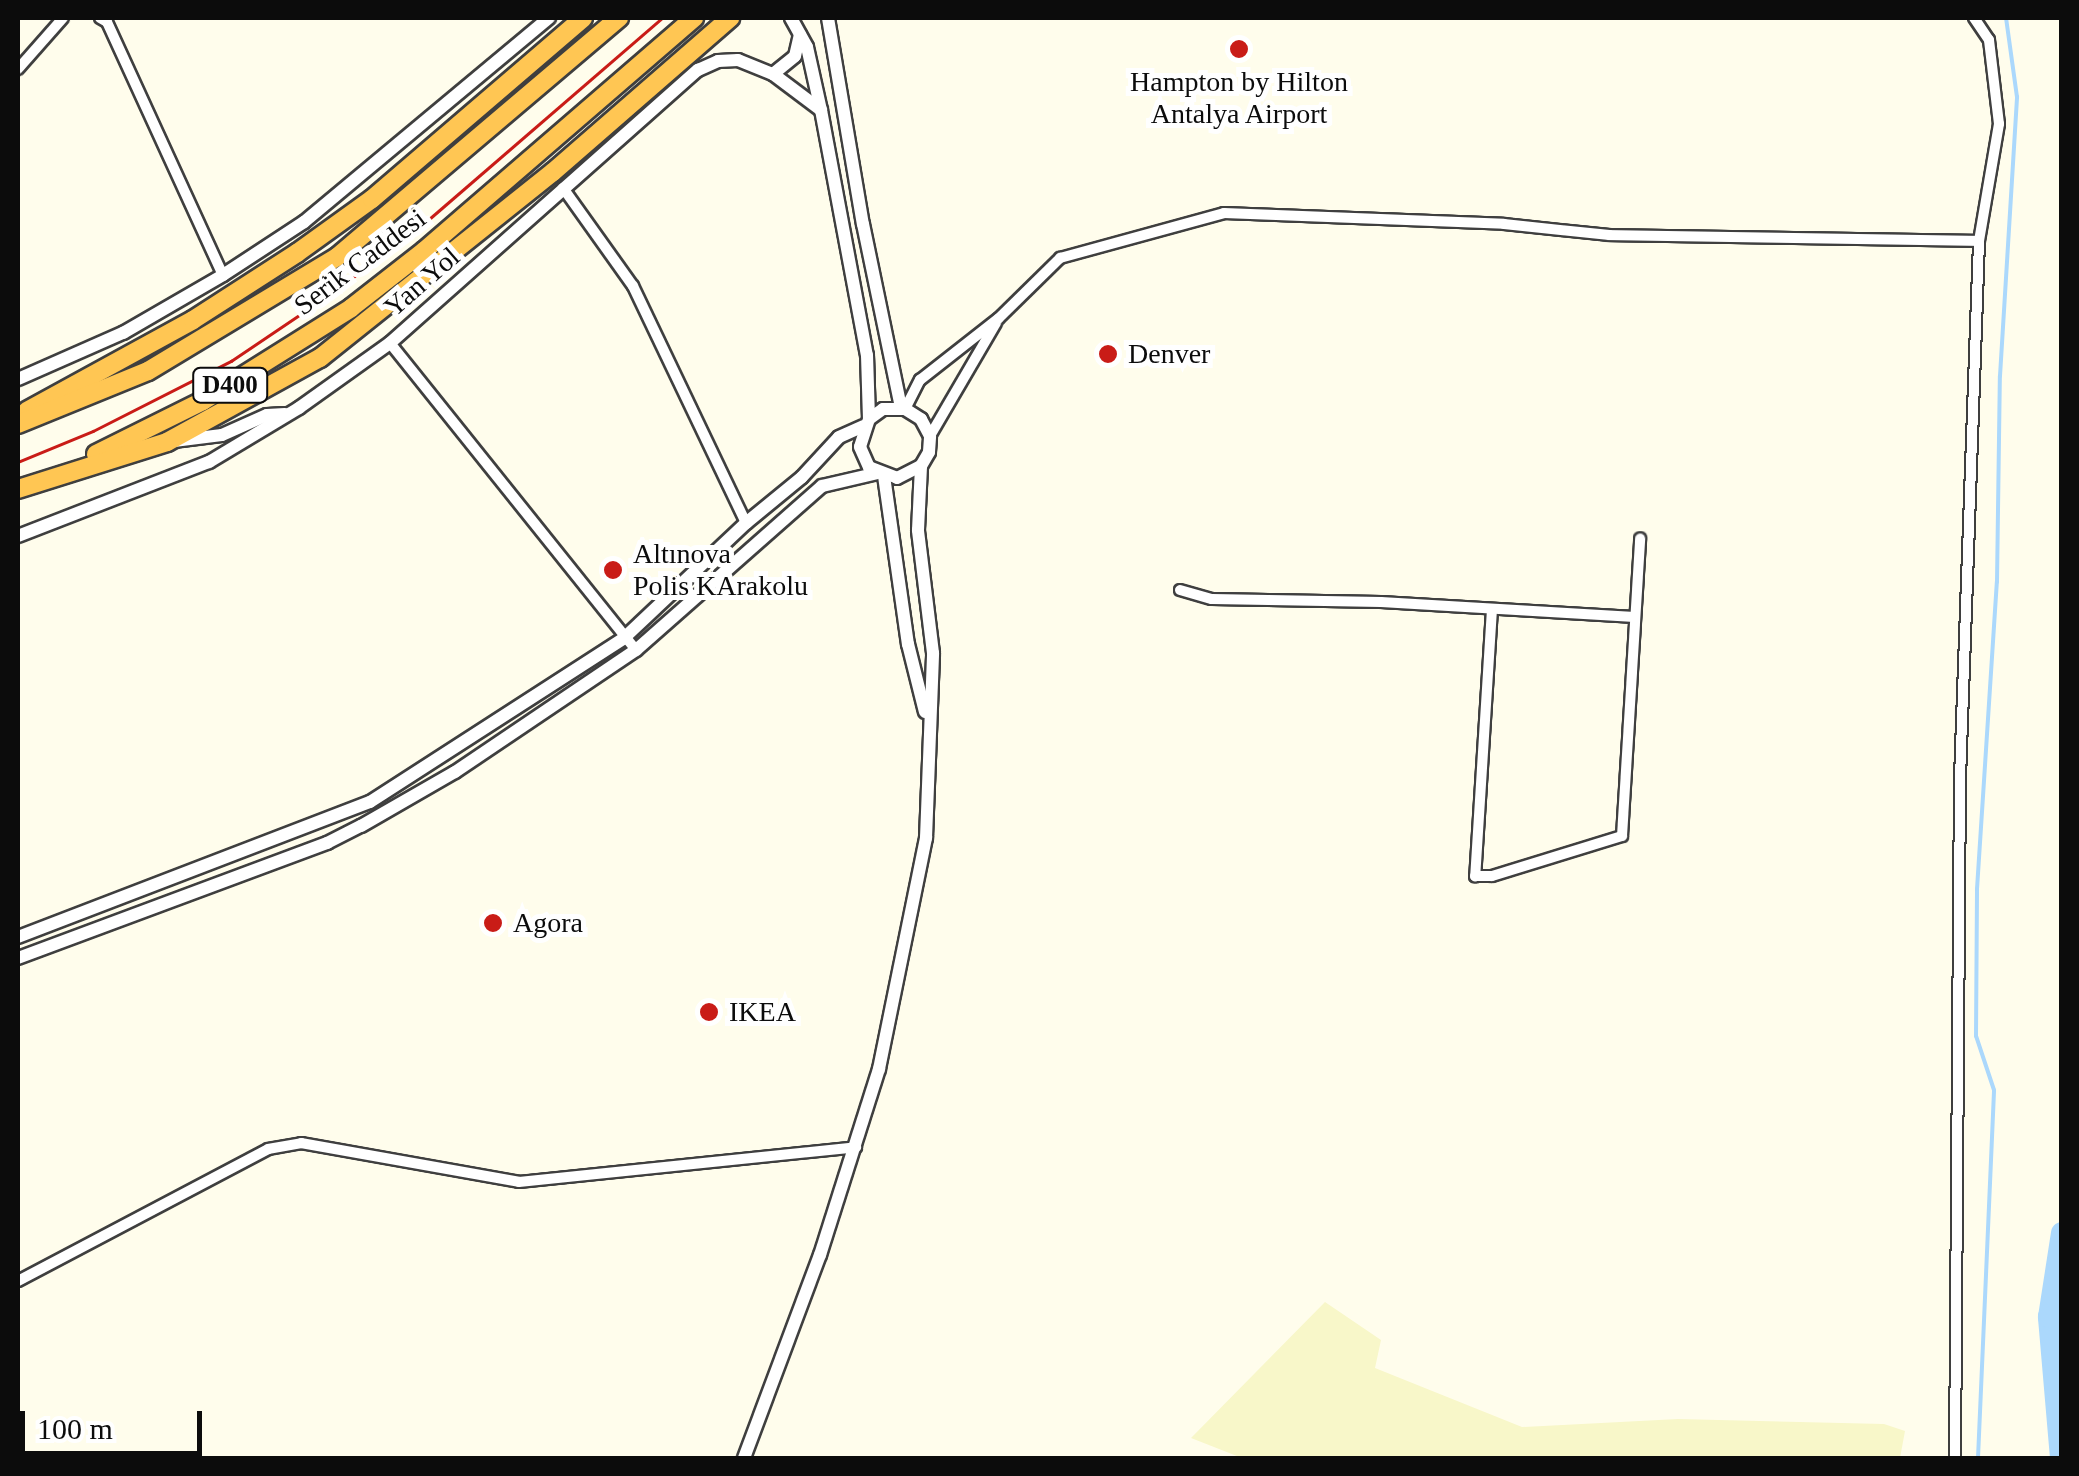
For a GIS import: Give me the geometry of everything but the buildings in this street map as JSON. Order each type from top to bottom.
[{"type":"highway","points":[[18,420],[194,320],[297,253],[372,199],[584,18]]},
{"type":"highway","name":"Serik Caddesi","points":[[18,420],[148,371],[337,257],[619,18]]},
{"type":"highway","name":"Serik Caddesi","points":[[18,489],[121,444],[203,401],[351,308],[424,251],[694,18]]},
{"type":"highway","points":[[18,489],[167,442],[320,358],[585,144],[730,18]]},
{"type":"street","points":[[18,70],[63,18]]},
{"type":"street","points":[[100,18],[107,22],[224,276]]},
{"type":"street","points":[[18,379],[123,333],[224,276],[304,222],[550,18]]},
{"type":"street","points":[[791,18],[800,34],[821,110],[867,355],[863,458],[881,474],[908,644],[929,729]]},
{"type":"street","points":[[828,18],[862,224],[903,408]]},
{"type":"street","points":[[1955,1458],[1960,778],[1979,241],[2000,124],[1989,40],[1974,18]]},
{"type":"street","points":[[772,74],[795,56],[800,34]]},
{"type":"street","name":"Yan Yol","points":[[18,536],[209,462],[287,414],[390,343],[698,70],[718,61],[738,60],[772,74],[821,110]]},
{"type":"street","points":[[585,144],[562,188],[633,286],[708,451],[746,522]]},
{"type":"street","points":[[903,408],[920,380],[998,318],[1060,258],[1224,214],[1504,224],[1609,235],[1979,241]]},
{"type":"street","points":[[744,1458],[772,1391],[856,1147],[879,1068],[926,838],[933,653],[918,530],[921,466],[930,436],[998,318]]},
{"type":"street","points":[[390,343],[636,650]]},
{"type":"street","points":[[18,937],[370,802],[624,638],[746,522],[802,477],[839,437],[883,409],[903,408],[921,419],[930,436]]},
{"type":"street","points":[[167,442],[222,435],[268,414],[287,414]]},
{"type":"street","points":[[18,958],[327,844],[455,772],[636,650],[822,486],[881,474],[897,478],[921,466]]},
{"type":"street","points":[[1492,609],[1475,876],[1492,876],[1622,836],[1640,539]]},
{"type":"street","points":[[1180,590],[1212,599],[1635,617]]},
{"type":"street","points":[[18,1282],[268,1149],[284,1146],[301,1144],[519,1182],[856,1147]]},
{"type":"green space","points":[[1325,1302],[1381,1340],[1375,1368],[1522,1427],[1678,1419],[1884,1424],[1905,1431],[1900,1458],[1242,1458],[1191,1438]]},
{"type":"waterway","points":[[1978,1458],[1994,1090],[1976,1036],[1977,889],[1997,582],[2000,376],[2017,97],[2006,18]]},
{"type":"waterway","points":[[2061,1458],[2049,1317],[2062,1233]]},
{"type":"tram line","points":[[18,462],[93,431],[231,361],[332,293],[428,220],[662,18]]},
{"type":"place","name":"Hampton by Hilton Antalya Airport","points":[[1239,49]]},
{"type":"place","name":"Denver","points":[[1108,354]]},
{"type":"place","name":"Altınova Polis KArakolu","points":[[613,570]]},
{"type":"place","name":"Agora","points":[[493,923]]},
{"type":"place","name":"IKEA","points":[[709,1012]]}]
